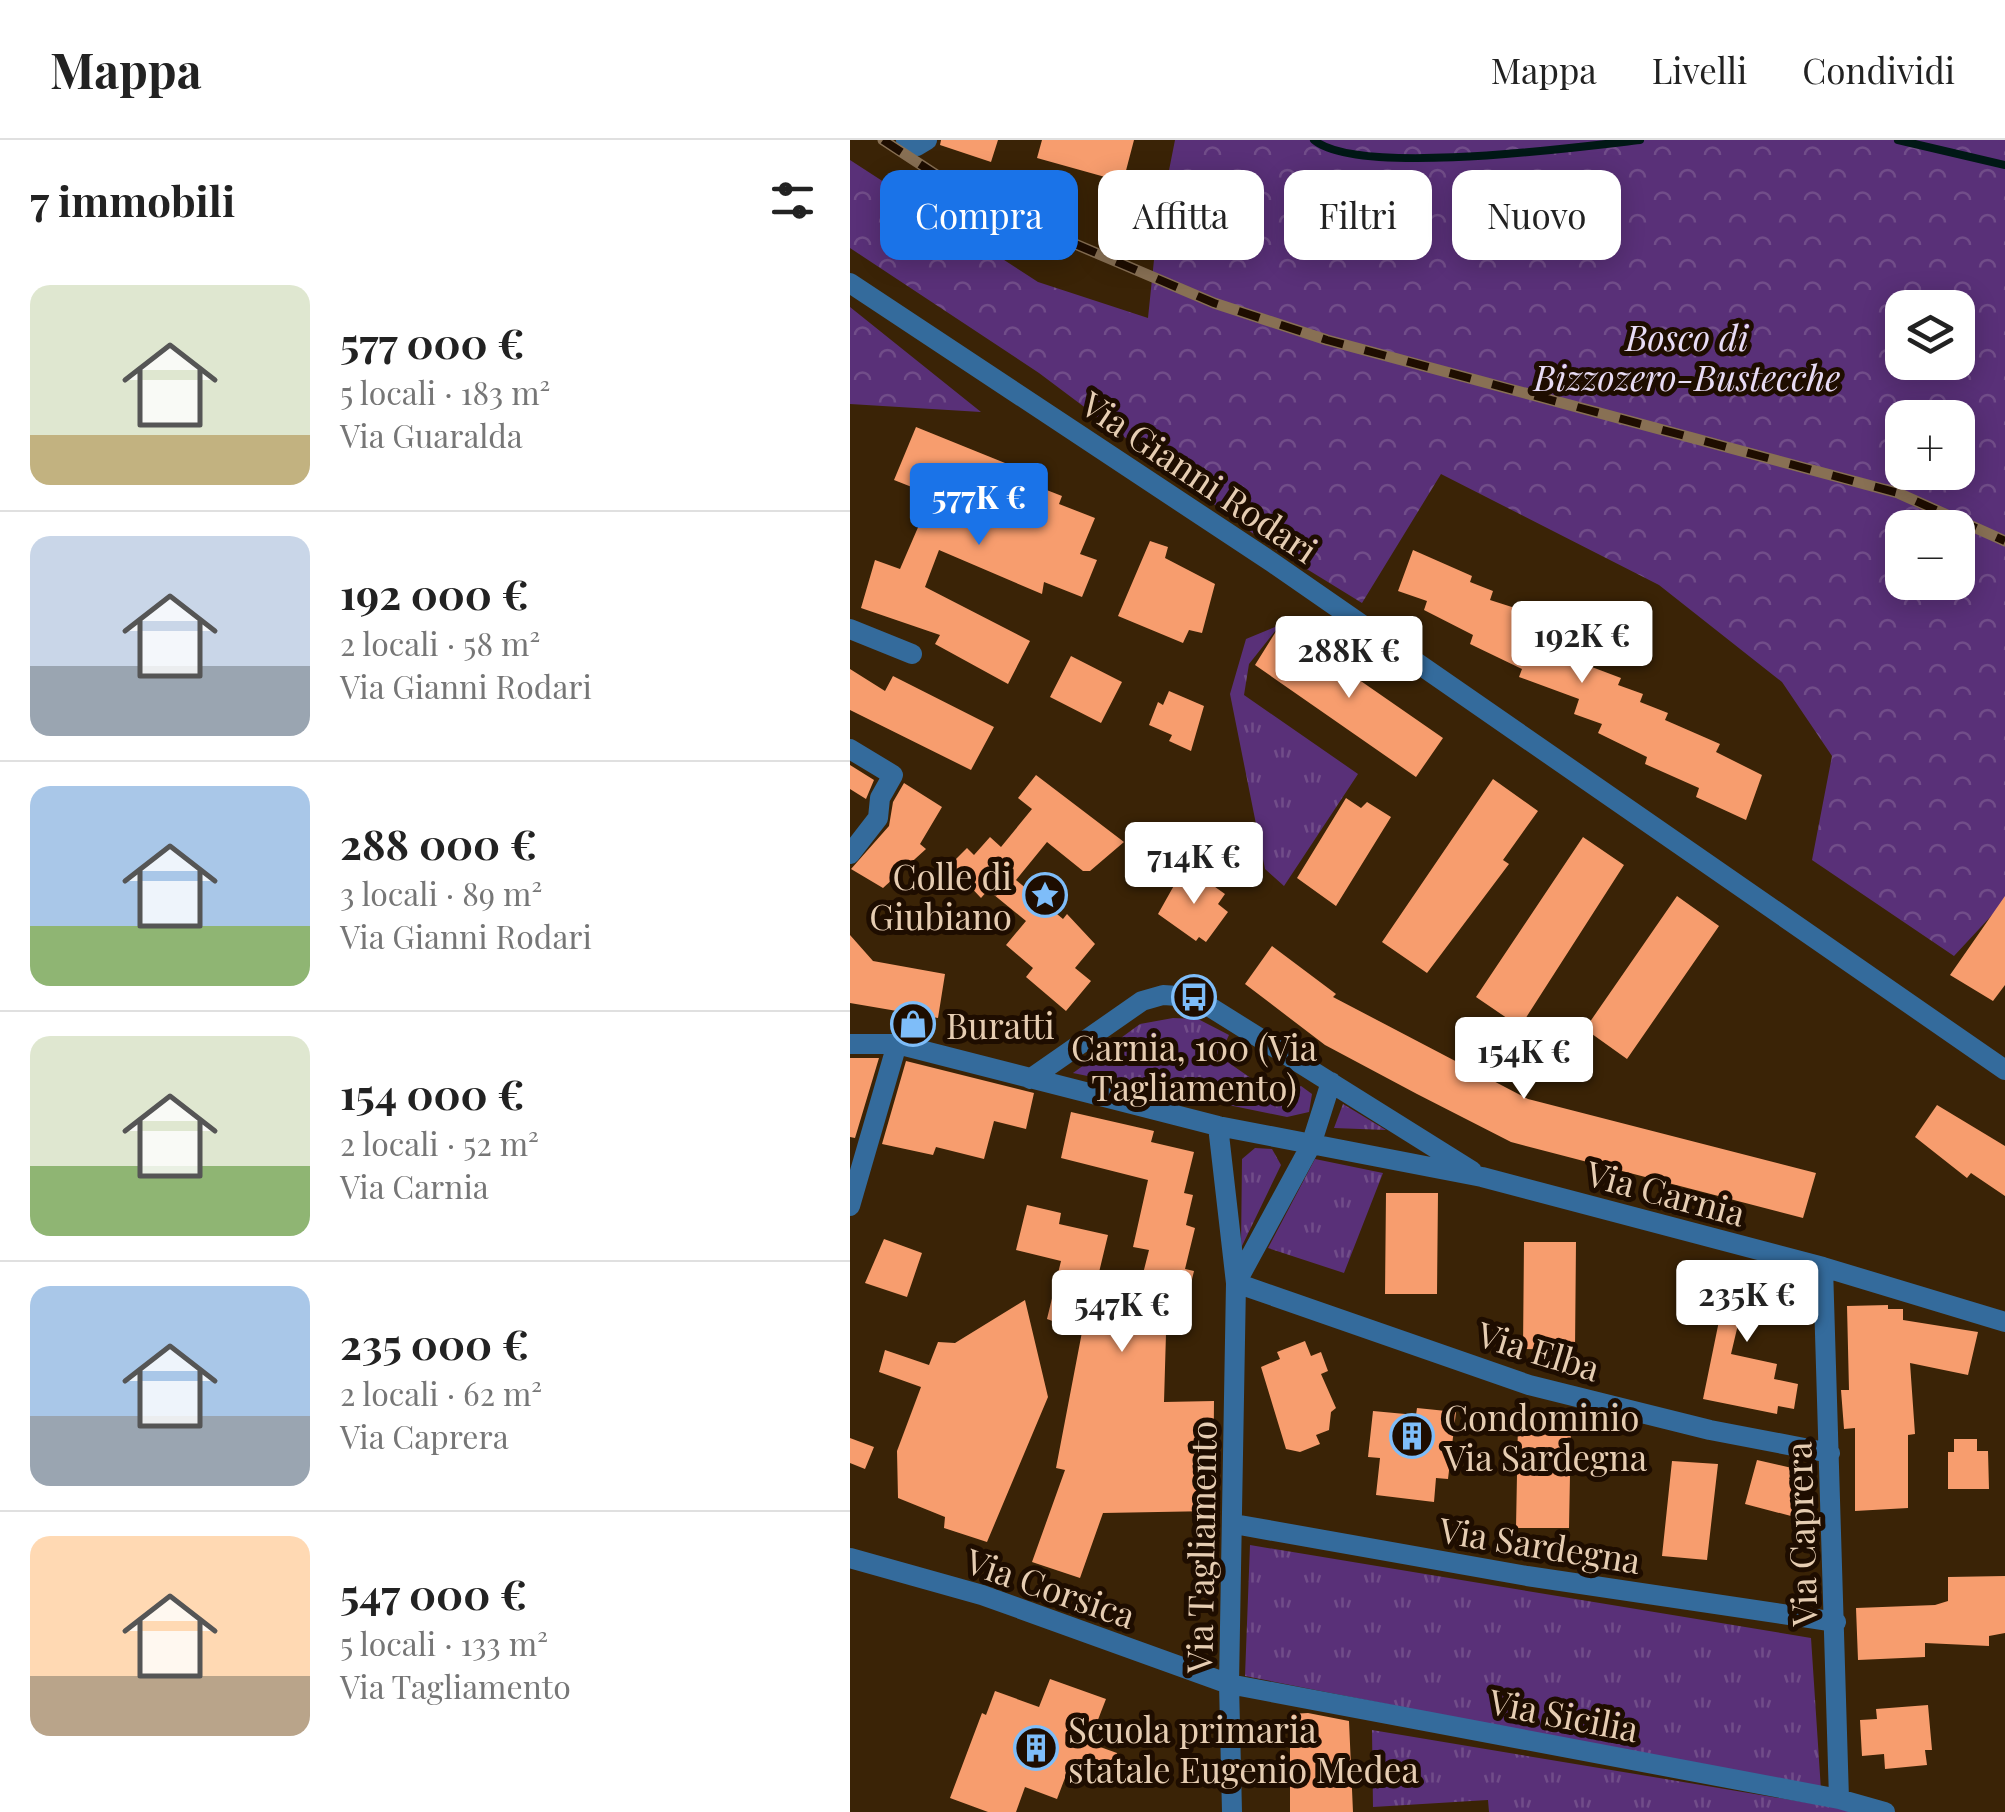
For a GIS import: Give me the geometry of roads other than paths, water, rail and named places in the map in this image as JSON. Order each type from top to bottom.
[{"type":"street","points":[[906,140],[917,146],[927,140]]},
{"type":"street","name":"Via Gianni Rodari","points":[[850,282],[1273,563],[2005,1070]]},
{"type":"street","points":[[850,629],[912,654]]},
{"type":"street","points":[[850,749],[893,776],[880,798],[878,818],[850,854]]},
{"type":"street","name":"Via Carnia","points":[[1030,1079],[1142,1001],[1181,994],[1222,1013],[1482,1177]]},
{"type":"street","name":"Via Carnia","points":[[850,1044],[897,1044],[1218,1126],[1482,1177],[1823,1267],[2005,1322]]},
{"type":"street","points":[[850,1206],[897,1044]]},
{"type":"street","points":[[1310,1144],[1331,1082]]},
{"type":"street","name":"Via Tagliamento","points":[[1218,1126],[1236,1284],[1232,1812]]},
{"type":"street","name":"Via Tagliamento","points":[[1236,1284],[1310,1144]]},
{"type":"street","name":"Via Caprera","points":[[1823,1267],[1839,1799]]},
{"type":"street","name":"Via Elba","points":[[1236,1284],[1529,1385],[1830,1453]]},
{"type":"street","name":"Via Sardegna","points":[[1234,1524],[1528,1576],[1836,1622]]},
{"type":"street","name":"Via Corsica","points":[[850,1558],[982,1595],[1230,1684]]},
{"type":"street","name":"Via Sicilia","points":[[1230,1684],[1839,1799],[1885,1812]]},
{"type":"waterway","points":[[1314,140],[1338,151],[1420,158],[1521,153],[1640,140]]},
{"type":"waterway","points":[[1898,140],[2005,165]]},
{"type":"railway","points":[[883,140],[981,204],[1214,303],[1327,340],[1898,493],[2005,541]]},
{"type":"place","name":"Colle di Giubiano","points":[[1045,895]]},
{"type":"place","name":"Carnia, 100 (Via Tagliamento)","points":[[1194,997]]},
{"type":"place","name":"Buratti","points":[[913,1024]]},
{"type":"place","name":"Condominio Via Sardegna","points":[[1412,1436]]},
{"type":"place","name":"Scuola primaria statale Eugenio Medea","points":[[1036,1748]]},
{"type":"park label","name":"Bosco di Bizzozero-Bustecche","points":[[1687,356]]}]
